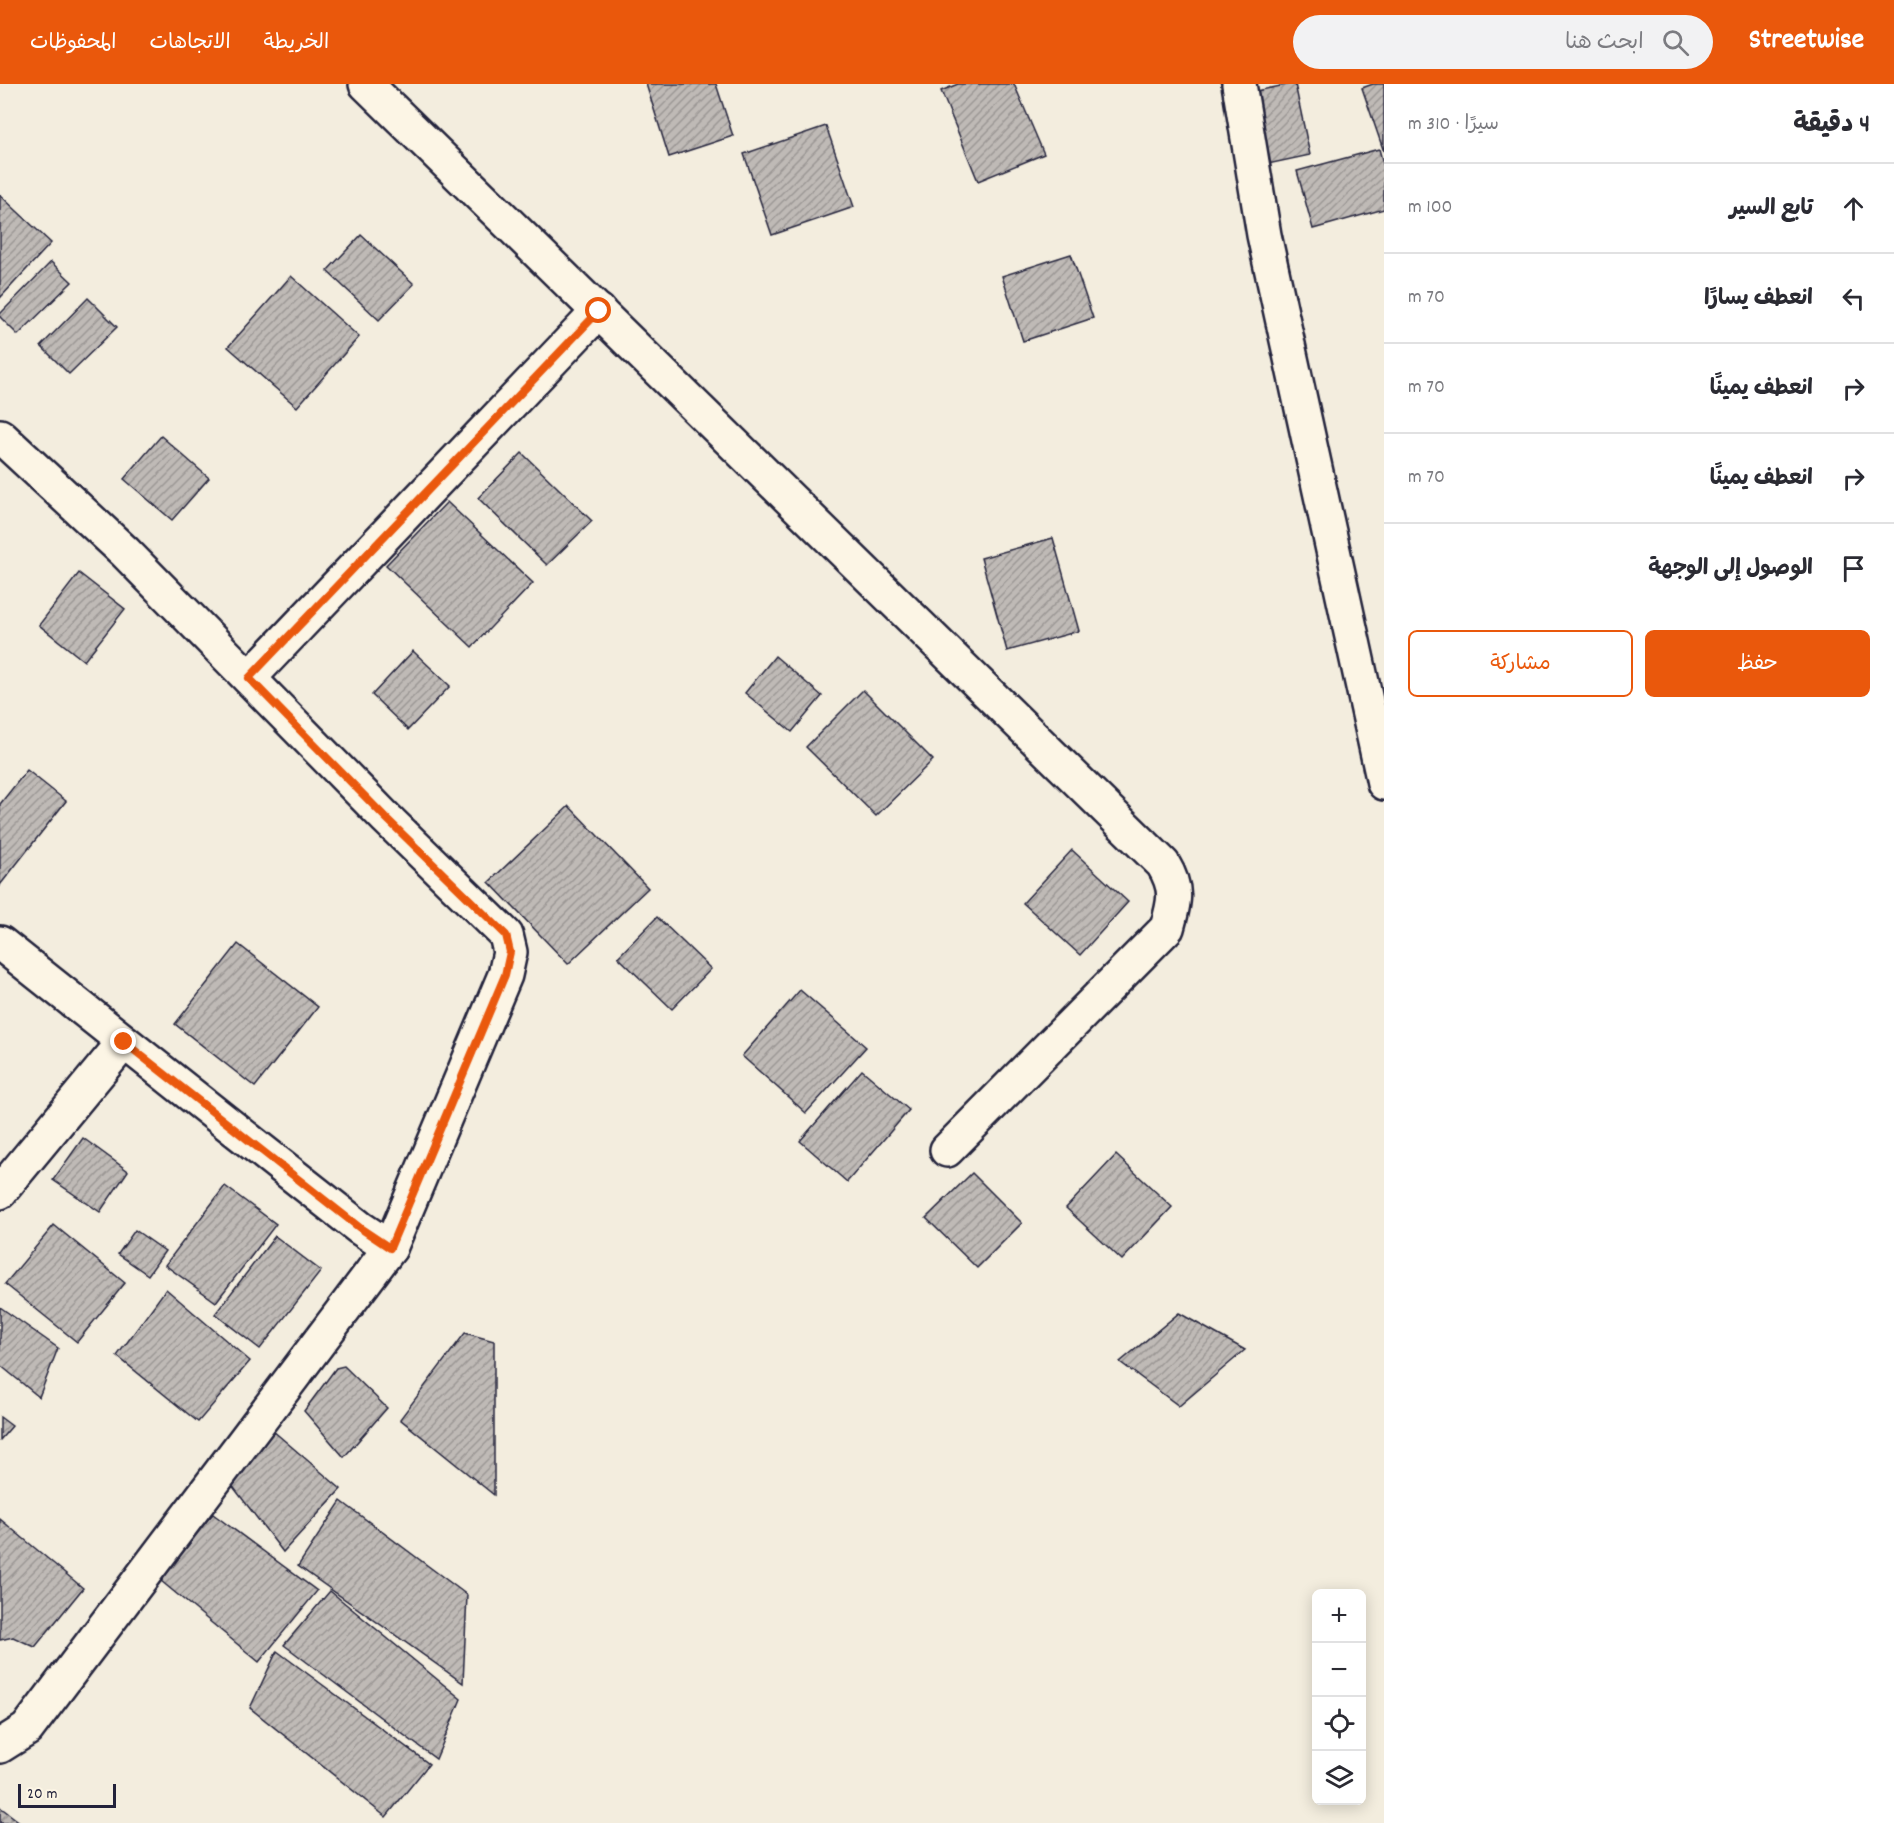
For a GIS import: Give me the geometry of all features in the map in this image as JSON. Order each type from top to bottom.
[{"type":"street","points":[[366,84],[1163,864],[1172,879],[1174,903],[1167,928],[947,1150]]},
{"type":"street","points":[[1239,84],[1264,235],[1384,783]]},
{"type":"street","points":[[249,678],[599,311]]},
{"type":"street","points":[[0,436],[125,552],[386,818],[506,935],[510,952],[505,975],[390,1248],[27,1729],[2,1744]]},
{"type":"street","points":[[0,943],[360,1228],[390,1248]]},
{"type":"street","points":[[0,1192],[124,1042]]},
{"type":"building","points":[[646,84],[716,84],[733,136],[669,157]]},
{"type":"building","points":[[958,84],[1014,84],[1044,154],[978,181],[941,91]]},
{"type":"building","points":[[1295,84],[1310,155],[1263,165],[1247,93]]},
{"type":"building","points":[[1373,84],[1384,84],[1384,152],[1362,88]]},
{"type":"building","points":[[826,126],[854,207],[772,235],[744,154]]},
{"type":"building","points":[[1379,149],[1384,167],[1384,209],[1313,229],[1297,171]]},
{"type":"building","points":[[0,195],[51,243],[0,298]]},
{"type":"building","points":[[361,235],[414,284],[379,320],[327,271]]},
{"type":"building","points":[[1071,254],[1093,318],[1023,341],[1002,276]]},
{"type":"building","points":[[51,262],[72,282],[18,335],[0,317],[0,314]]},
{"type":"building","points":[[291,276],[359,337],[297,407],[228,347]]},
{"type":"building","points":[[88,298],[117,327],[69,374],[41,346]]},
{"type":"building","points":[[161,436],[209,478],[172,520],[124,479]]},
{"type":"building","points":[[522,453],[592,521],[547,565],[478,498]]},
{"type":"building","points":[[447,502],[533,583],[472,647],[386,565]]},
{"type":"building","points":[[1053,538],[1079,631],[1007,651],[981,558]]},
{"type":"building","points":[[79,573],[125,609],[84,661],[39,625]]},
{"type":"building","points":[[413,651],[450,686],[408,730],[372,695]]},
{"type":"building","points":[[775,656],[822,696],[792,732],[745,693]]},
{"type":"building","points":[[863,690],[933,760],[876,816],[806,747]]},
{"type":"building","points":[[27,770],[66,801],[0,885],[0,804]]},
{"type":"building","points":[[569,806],[648,888],[568,964],[489,882]]},
{"type":"building","points":[[1072,850],[1128,902],[1080,955],[1023,903]]},
{"type":"building","points":[[657,917],[711,969],[672,1009],[618,957]]},
{"type":"building","points":[[238,944],[318,1007],[255,1087],[175,1024]]},
{"type":"building","points":[[800,990],[866,1047],[806,1113],[742,1056]]},
{"type":"building","points":[[862,1070],[909,1110],[847,1182],[800,1141]]},
{"type":"building","points":[[83,1138],[128,1171],[100,1212],[53,1180]]},
{"type":"building","points":[[1116,1155],[1172,1207],[1122,1260],[1066,1208]]},
{"type":"building","points":[[972,1173],[1022,1223],[977,1268],[926,1218]]},
{"type":"building","points":[[225,1186],[276,1224],[216,1302],[165,1265]]},
{"type":"building","points":[[54,1225],[125,1283],[77,1342],[5,1284]]},
{"type":"building","points":[[135,1230],[165,1251],[148,1275],[118,1254]]},
{"type":"building","points":[[275,1236],[321,1271],[260,1349],[215,1314]]},
{"type":"building","points":[[166,1289],[250,1361],[198,1422],[117,1356]]},
{"type":"building","points":[[0,1307],[58,1348],[39,1397],[0,1365]]},
{"type":"building","points":[[1179,1313],[1245,1350],[1179,1406],[1120,1362]]},
{"type":"building","points":[[465,1333],[494,1341],[494,1495],[400,1419]]},
{"type":"building","points":[[344,1366],[387,1408],[344,1457],[304,1411],[336,1368]]},
{"type":"building","points":[[0,1417],[12,1426],[0,1440]]},
{"type":"building","points":[[272,1430],[341,1489],[283,1552],[231,1484]]},
{"type":"building","points":[[341,1501],[467,1595],[463,1683],[298,1566]]},
{"type":"building","points":[[213,1514],[317,1591],[259,1662],[155,1576]]},
{"type":"building","points":[[0,1519],[83,1588],[35,1647],[13,1637],[0,1640]]},
{"type":"building","points":[[330,1591],[461,1699],[436,1759],[284,1645]]},
{"type":"building","points":[[277,1651],[429,1764],[386,1817],[250,1708]]},
{"type":"building","points":[[0,1807],[21,1823],[0,1823]]},
{"type":"route","points":[[124,1042],[360,1228],[390,1248],[505,975],[510,952],[506,935],[386,818],[249,678],[599,311]]}]
